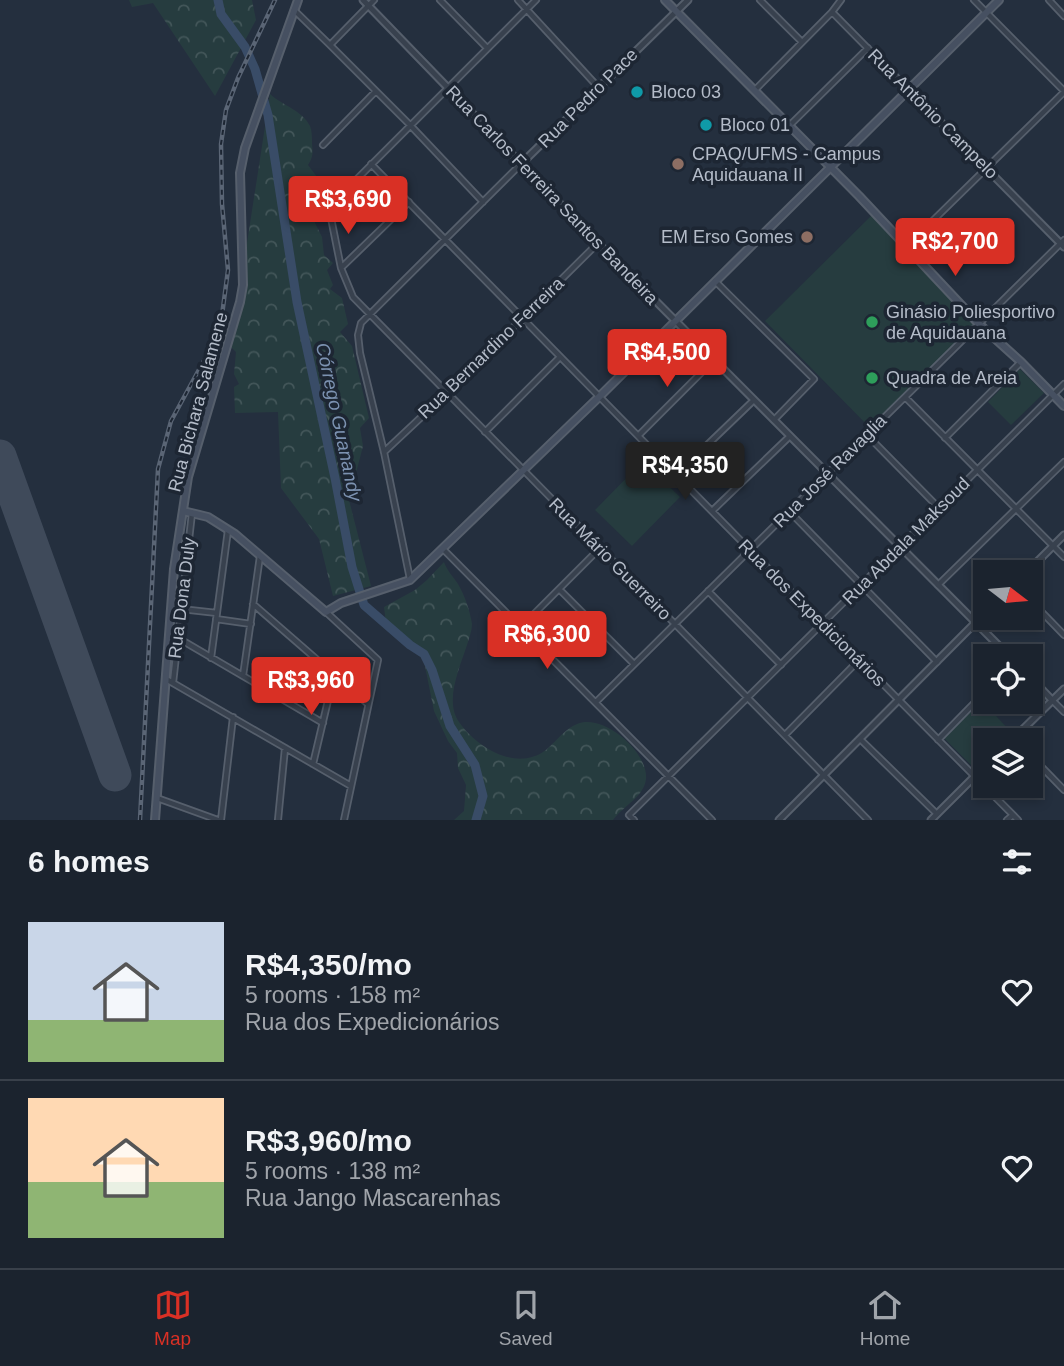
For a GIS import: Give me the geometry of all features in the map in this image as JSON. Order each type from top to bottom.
[{"type":"main road","name":"Rua Bichara Salamene","points":[[155,820],[169,681],[174,569],[188,477],[243,285],[240,173],[256,114],[298,0]]},
{"type":"main road","points":[[664,0],[830,167],[979,324],[1064,406]]},
{"type":"main road","points":[[183,511],[208,517],[228,530],[326,612],[410,580],[524,471],[999,0]]},
{"type":"street","name":"Rua Carlos Ferreira Santos Bandeira","points":[[363,0],[598,243],[973,620]]},
{"type":"street","points":[[330,44],[374,0]]},
{"type":"street","points":[[440,0],[487,48]]},
{"type":"street","points":[[518,0],[599,88]]},
{"type":"street","points":[[341,268],[330,213],[333,203],[536,0]]},
{"type":"street","name":"Rua Pedro Pace","points":[[370,315],[688,0]]},
{"type":"street","points":[[760,0],[802,42]]},
{"type":"street","points":[[906,247],[1064,91],[974,0]]},
{"type":"street","points":[[1049,0],[1064,16]]},
{"type":"street","points":[[754,91],[832,12],[837,1]]},
{"type":"street","points":[[294,10],[483,202]]},
{"type":"street","name":"Rua Antônio Campelo","points":[[832,12],[1063,243]]},
{"type":"street","points":[[789,126],[868,48]]},
{"type":"street","points":[[323,145],[376,91]]},
{"type":"street","name":"Rua dos Expedicionários","points":[[372,164],[973,775]]},
{"type":"street","points":[[341,268],[409,202]]},
{"type":"street","name":"Rua Bernardino Ferreira","points":[[384,452],[598,243]]},
{"type":"street","name":"Rua José Ravaglia","points":[[596,702],[1063,243]]},
{"type":"street","name":"Rua Mário Guerreiro","points":[[341,268],[353,297],[370,315],[868,820]]},
{"type":"street","points":[[715,281],[814,379],[774,420]]},
{"type":"street","points":[[370,315],[361,323],[358,335],[359,354],[384,452],[410,580]]},
{"type":"street","points":[[485,432],[561,357]]},
{"type":"street","points":[[638,436],[714,360]]},
{"type":"street","points":[[945,438],[1021,362]]},
{"type":"street","name":"Rua Abdala Maksoud","points":[[635,820],[629,815],[1064,384]]},
{"type":"street","points":[[905,397],[1064,557]]},
{"type":"street","points":[[676,475],[754,400]]},
{"type":"street","points":[[867,435],[939,508]]},
{"type":"street","points":[[712,512],[789,436]]},
{"type":"street","points":[[938,585],[1064,462]]},
{"type":"street","points":[[789,511],[937,662]]},
{"type":"street","name":"Rua Dona Duly","points":[[169,681],[178,638],[192,513]]},
{"type":"street","points":[[211,658],[228,530]]},
{"type":"street","points":[[1039,560],[1064,535]]},
{"type":"street","points":[[521,627],[600,548]]},
{"type":"street","points":[[443,549],[712,820]]},
{"type":"street","points":[[243,676],[260,556]]},
{"type":"street","points":[[559,589],[635,664]]},
{"type":"street","points":[[708,591],[781,664]]},
{"type":"street","points":[[253,604],[368,704]]},
{"type":"street","points":[[181,610],[251,624]]},
{"type":"street","points":[[326,612],[378,660],[344,820]]},
{"type":"street","points":[[1043,613],[1064,635]]},
{"type":"street","points":[[783,819],[973,626]]},
{"type":"street","name":"Rua Carlos Ferreira Santos Bandeira","points":[[983,630],[997,644]]},
{"type":"street","points":[[178,638],[323,723]]},
{"type":"street","points":[[785,735],[859,660]]},
{"type":"street","points":[[313,764],[334,675]]},
{"type":"street","points":[[169,681],[351,786]]},
{"type":"street","points":[[1025,728],[1064,689]]},
{"type":"street","points":[[1043,691],[1064,712]]},
{"type":"street","points":[[330,692],[362,699]]},
{"type":"street","points":[[938,740],[973,704]]},
{"type":"street","points":[[157,798],[220,820],[233,718]]},
{"type":"street","points":[[860,739],[937,814]]},
{"type":"street","points":[[278,820],[285,748]]},
{"type":"street","points":[[1043,768],[1064,790]]},
{"type":"street","points":[[931,820],[973,779]]},
{"type":"street","name":"Rua dos Expedicionários","points":[[996,798],[1018,820]]},
{"type":"street","points":[[1007,820],[1013,815]]},
{"type":"green space","points":[[129,0],[252,0],[256,20],[215,96],[153,3],[132,7]]},
{"type":"green space","points":[[270,94],[302,116],[311,128],[312,152],[308,165],[317,177],[316,190],[311,198],[315,223],[322,237],[324,255],[333,263],[327,270],[333,285],[330,289],[342,298],[348,324],[340,332],[352,346],[369,418],[360,428],[363,446],[349,500],[371,586],[333,596],[319,539],[281,488],[278,412],[235,413],[234,387],[239,384],[234,374],[236,352],[231,347]]},
{"type":"green space","name":"Ginásio Poliesportivo de Aquidauana","points":[[872,215],[979,324],[870,428],[765,321]]},
{"type":"green space","points":[[1020,369],[1044,393],[1011,425],[988,402]]},
{"type":"green space","points":[[643,461],[680,497],[632,546],[595,510]]},
{"type":"green space","points":[[444,562],[463,593],[472,624],[453,694],[455,714],[459,722],[487,748],[510,758],[523,759],[546,750],[568,729],[579,723],[595,723],[616,732],[641,759],[646,779],[637,796],[613,820],[454,820],[464,811],[466,785],[458,768],[457,753],[448,741],[434,711],[420,652],[411,640],[386,623],[384,607],[415,590]]},
{"type":"green space","points":[[973,710],[973,714],[994,714],[1007,728],[973,728],[973,767],[944,738]]},
{"type":"waterway","name":"Córrego Guanandy","points":[[218,0],[221,14],[245,47],[255,69],[268,115],[297,302],[352,567],[364,605],[424,654],[432,670],[450,726],[475,765],[483,796],[476,820]]},
{"type":"runway","points":[[0,456],[115,775]]},
{"type":"railway","points":[[140,820],[158,469],[171,421],[207,355],[222,315],[228,270],[222,204],[221,144],[226,110],[275,0]]},
{"type":"place","name":"Bloco 03","points":[[637,92]]},
{"type":"place","name":"Bloco 01","points":[[706,125]]},
{"type":"place","name":"CPAQ/UFMS - Campus Aquidauana II","points":[[678,164]]},
{"type":"place","name":"EM Erso Gomes","points":[[807,237]]},
{"type":"place","name":"Ginásio Poliesportivo de Aquidauana","points":[[872,322]]},
{"type":"place","name":"Quadra de Areia","points":[[872,378]]}]
